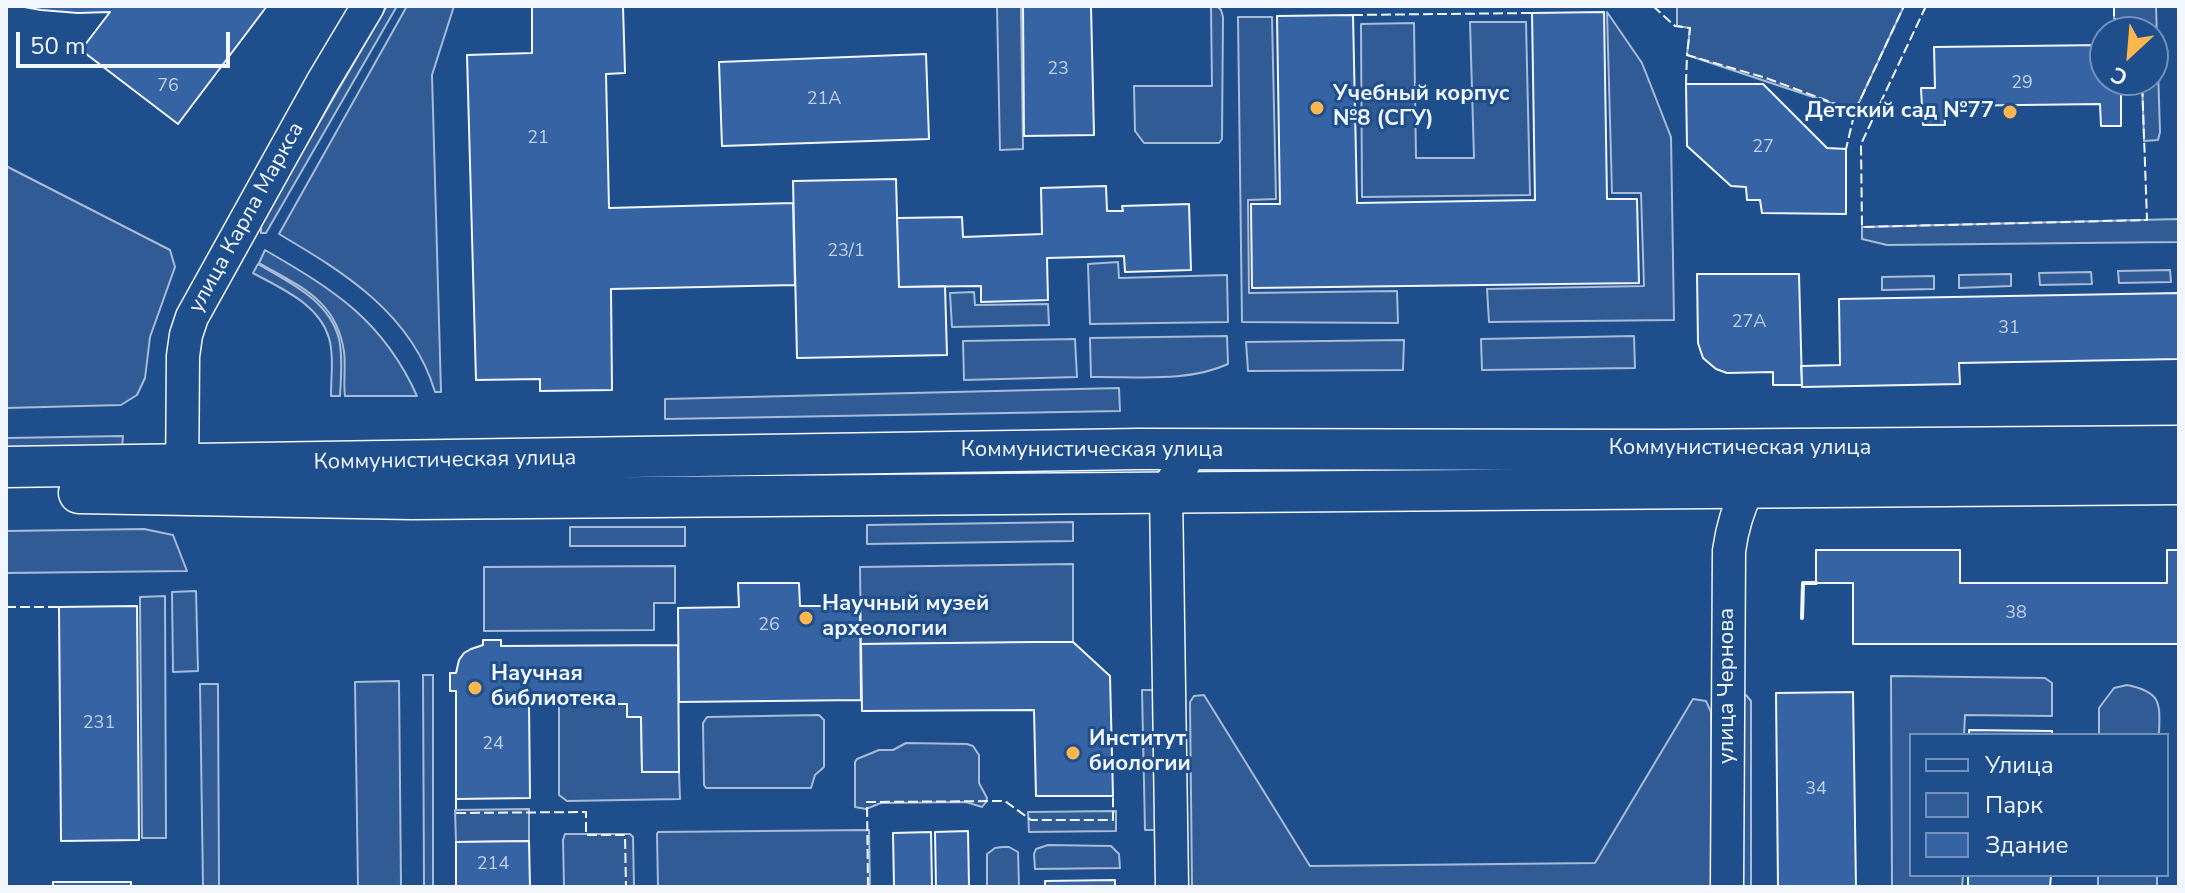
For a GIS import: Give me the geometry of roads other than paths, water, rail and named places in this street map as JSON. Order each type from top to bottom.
[{"type":"main road","name":"Коммунистическая улица","points":[[6,494],[182,480],[1138,449],[1662,450],[2179,446]]},
{"type":"main road","name":"Коммунистическая улица","points":[[6,467],[412,499],[2179,484]]},
{"type":"street","name":"улица Карла Маркса","points":[[182,480],[183,356],[192,317],[314,96],[368,6]]},
{"type":"street","points":[[1172,887],[1166,492],[1192,450]]},
{"type":"street","name":"улица Чернова","points":[[1727,887],[1729,551],[1733,525],[1748,489]]},
{"type":"place","name":"Учебный корпус №8 (СГУ)","points":[[1317,108]]},
{"type":"place","name":"Детский сад №77","points":[[2010,112]]},
{"type":"place","name":"Научный музей археологии","points":[[806,618]]},
{"type":"place","name":"Научная библиотека","points":[[475,688]]},
{"type":"place","name":"Институт биологии","points":[[1073,753]]}]
